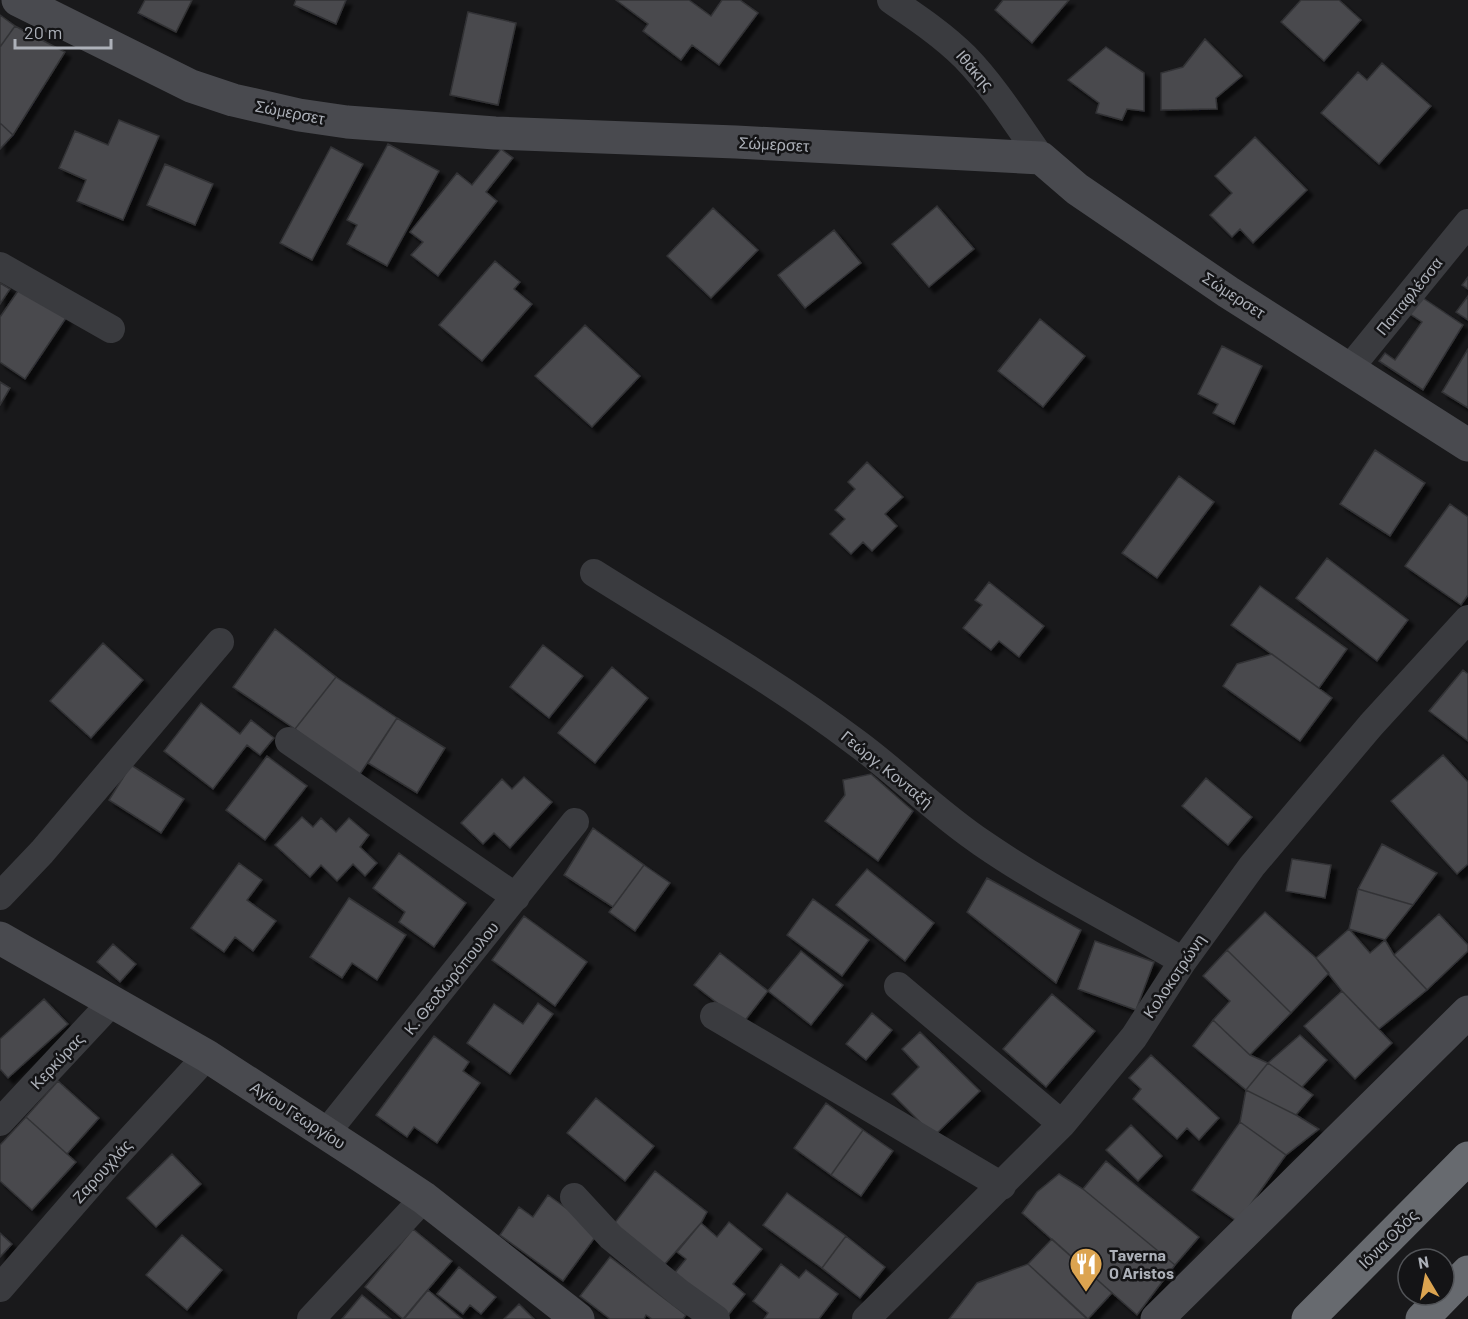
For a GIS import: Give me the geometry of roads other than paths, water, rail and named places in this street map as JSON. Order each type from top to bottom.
[{"type":"highway","name":"Ιόνια Οδός","points":[[1308,1319],[1468,1158]]},
{"type":"highway","points":[[1422,1319],[1468,1272]]},
{"type":"street","name":"Σώμερσετ","points":[[18,0],[191,86],[233,100],[299,116],[347,122],[495,133],[736,142],[1041,158],[1077,189],[1119,219],[1228,292],[1468,445]]},
{"type":"street","name":"Ιθάκης","points":[[891,0],[937,33],[966,58],[999,98],[1041,158]]},
{"type":"street","name":"Παπαφλέσσα","points":[[1349,369],[1468,223]]},
{"type":"street","points":[[0,266],[111,330]]},
{"type":"street","name":"Γεώργ. Κονταξή","points":[[594,573],[812,711],[882,762],[982,843],[1021,868],[1183,961]]},
{"type":"street","name":"Κολοκοτρώνη","points":[[866,1319],[1062,1124],[1134,1037],[1183,961],[1252,866],[1371,725],[1468,619]]},
{"type":"street","points":[[0,896],[42,852],[220,642]]},
{"type":"street","points":[[289,741],[516,897]]},
{"type":"street","name":"Κ. Θεοδωρόπουλου","points":[[326,1133],[575,822]]},
{"type":"street","name":"Αγίου Γεωργίου","points":[[0,938],[207,1056],[326,1133],[424,1198],[578,1319]]},
{"type":"street","points":[[897,986],[1062,1124]]},
{"type":"street","name":"Κερκύρας","points":[[0,1122],[113,1001]]},
{"type":"street","points":[[1157,1319],[1468,1012]]},
{"type":"street","points":[[714,1016],[1002,1186]]},
{"type":"street","name":"Ζαρουχλάς","points":[[0,1288],[105,1166],[207,1056]]},
{"type":"street","points":[[574,1197],[611,1237],[681,1294],[716,1319]]},
{"type":"street","points":[[311,1319],[424,1198]]},
{"type":"place","name":"Taverna O Aristos","points":[[1086,1293]]}]
